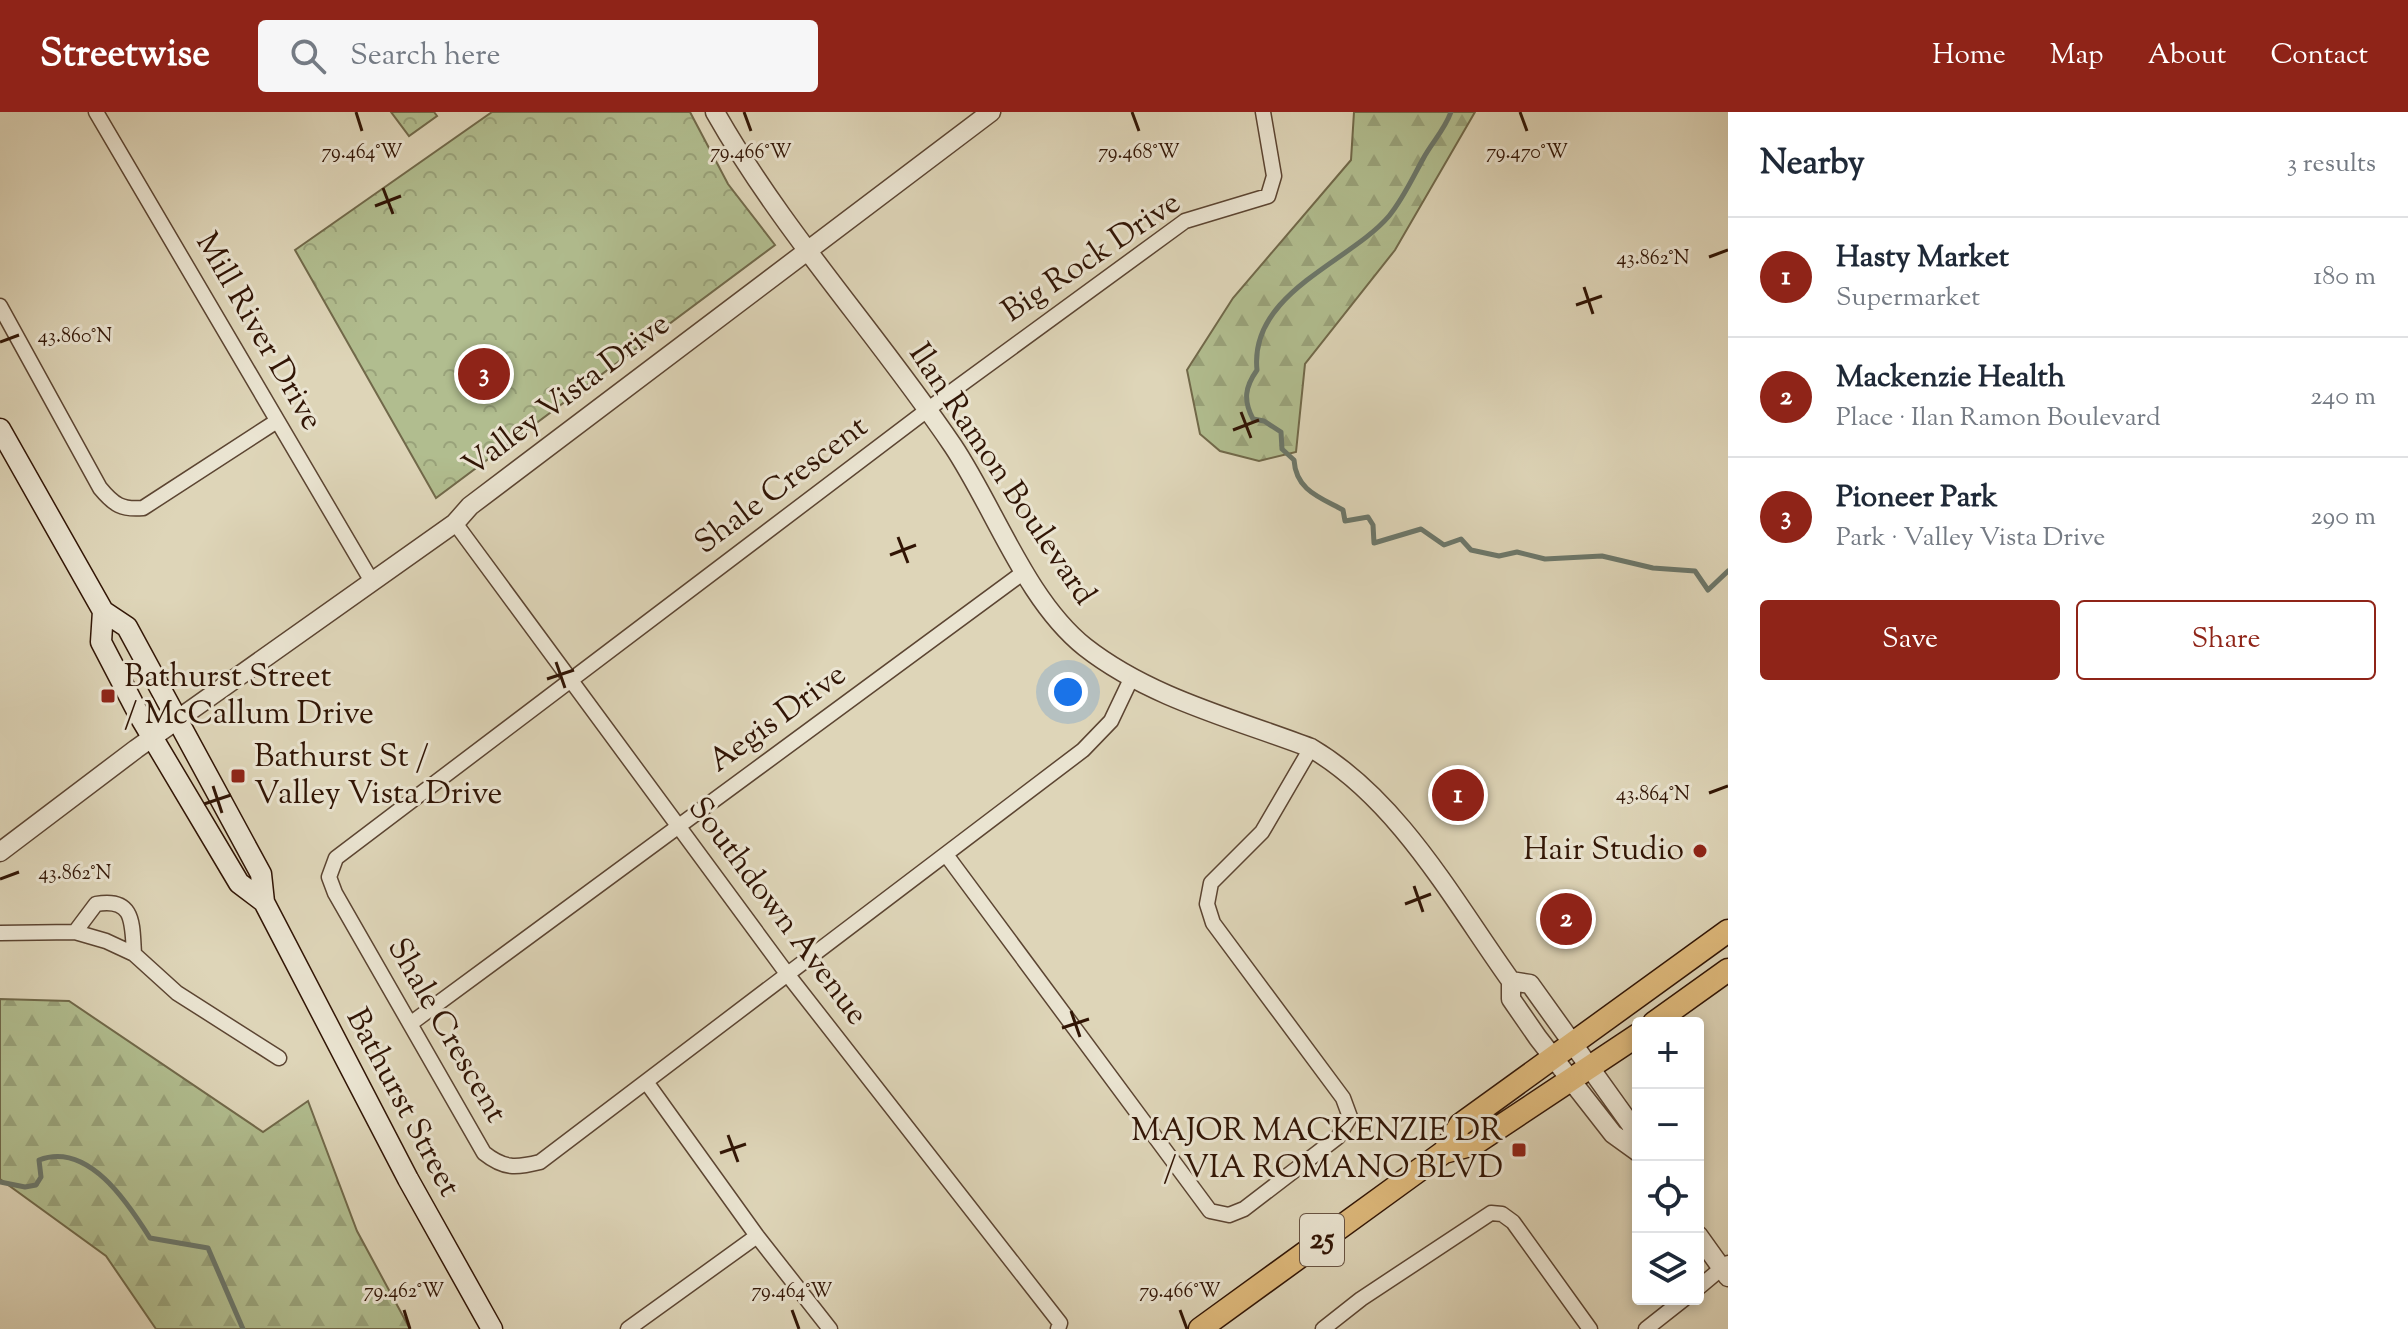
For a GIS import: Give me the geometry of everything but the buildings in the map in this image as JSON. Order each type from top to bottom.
[{"type":"main road","name":"Bathurst Street","points":[[0,429],[103,611],[127,627],[261,874],[264,902],[408,1179],[492,1329]]},
{"type":"main road","name":"Bathurst Street","points":[[103,611],[101,642],[153,738],[239,883],[264,902]]},
{"type":"main road","name":"25","points":[[1444,1152],[1460,1125],[1728,931]]},
{"type":"main road","points":[[1662,1017],[1728,970]]},
{"type":"main road","name":"25","points":[[1200,1329],[1444,1152],[1474,1144],[1632,1039]]},
{"type":"street","name":"Mill River Drive","points":[[96,112],[371,580]]},
{"type":"street","name":"Ilan Ramon Boulevard","points":[[715,112],[746,168],[928,409],[976,481],[1024,572],[1083,646],[1131,679],[1311,748],[1334,761],[1397,821],[1511,981],[1511,999],[1613,1134],[1632,1146]]},
{"type":"street","name":"Valley Vista Drive","points":[[0,852],[371,580],[455,523],[470,506],[991,112]]},
{"type":"street","name":"Big Rock Drive","points":[[928,409],[1185,221],[1268,196],[1274,176],[1263,112]]},
{"type":"street","points":[[0,306],[100,488],[114,504],[127,509],[143,508],[277,421]]},
{"type":"street","name":"Shale Crescent","points":[[928,409],[336,858],[329,877],[335,893],[484,1153],[498,1164],[515,1169],[540,1162],[1083,750],[1111,721],[1131,679]]},
{"type":"street","name":"Southdown Avenue","points":[[455,523],[788,975],[1060,1323],[1058,1329]]},
{"type":"street","name":"Aegis Drive","points":[[410,1024],[1024,572]]},
{"type":"street","points":[[947,856],[1210,1211],[1229,1215],[1244,1209],[1338,1137],[1350,1117],[1343,1098],[1213,923],[1207,904],[1211,883],[1262,832],[1311,748]]},
{"type":"street","points":[[75,932],[96,904],[112,901],[126,909],[132,922],[134,954]]},
{"type":"street","points":[[0,933],[75,932],[134,954],[177,993],[279,1058]]},
{"type":"street","name":"Ilan Ramon Boulevard","points":[[1511,981],[1530,984],[1632,1129]]},
{"type":"street","points":[[647,1083],[757,1236],[830,1329]]},
{"type":"street","points":[[1323,1329],[1481,1216],[1491,1213],[1502,1214],[1513,1222],[1590,1329]]},
{"type":"street","points":[[628,1329],[757,1236]]},
{"type":"street","points":[[1704,1242],[1726,1269],[1704,1284]]},
{"type":"street","points":[[1646,1329],[1676,1305]]},
{"type":"green space","points":[[391,112],[434,112],[437,116],[409,136]]},
{"type":"green space","points":[[492,112],[690,112],[728,184],[775,245],[436,498],[295,250]]},
{"type":"green space","points":[[1354,112],[1475,112],[1395,250],[1305,364],[1296,452],[1259,461],[1220,451],[1200,434],[1187,370],[1233,298],[1351,160]]},
{"type":"green space","points":[[0,999],[69,1001],[263,1132],[308,1101],[357,1231],[410,1329],[156,1329],[106,1256],[0,1179]]},
{"type":"waterway","points":[[1451,112],[1389,216],[1372,233],[1305,281],[1269,320],[1259,343],[1257,370],[1247,394],[1253,419],[1264,421],[1281,432],[1282,449],[1294,460],[1304,486],[1343,510],[1345,521],[1368,517],[1373,525],[1374,543],[1421,529],[1444,545],[1461,539],[1471,550],[1499,556],[1517,552],[1545,559],[1602,556],[1653,568],[1695,571],[1708,590],[1728,571]]},
{"type":"waterway","points":[[0,1182],[25,1187],[36,1185],[41,1177],[39,1160],[57,1156],[74,1159],[90,1167],[118,1193],[150,1238],[208,1248],[243,1329]]},
{"type":"place","name":"Pioneer Park","points":[[484,374]]},
{"type":"place","name":"Bathurst Street / McCallum Drive","points":[[108,696]]},
{"type":"place","name":"Bathurst St / Valley Vista Drive","points":[[238,776]]},
{"type":"place","name":"Hasty Market","points":[[1458,795]]},
{"type":"place","name":"Hair Studio","points":[[1700,851]]},
{"type":"place","name":"Mackenzie Health","points":[[1566,919]]},
{"type":"place","name":"MAJOR MACKENZIE DR / VIA ROMANO BLVD","points":[[1519,1150]]}]
